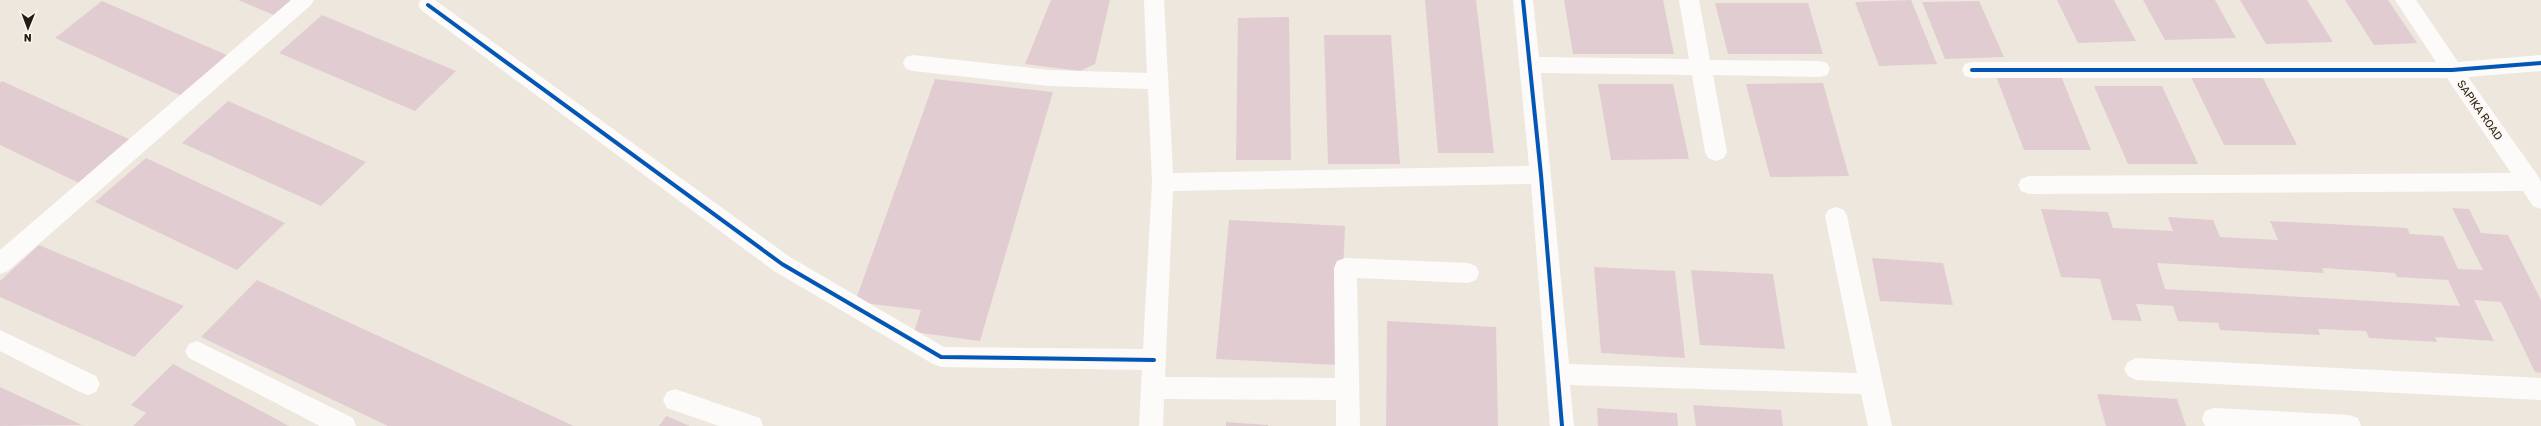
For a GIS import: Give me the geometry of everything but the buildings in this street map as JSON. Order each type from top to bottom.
[{"type":"street","points":[[0,264],[304,0]]},
{"type":"street","points":[[1150,426],[1163,182],[1154,0]]},
{"type":"street","points":[[1523,0],[1541,175],[1559,374],[1562,426]]},
{"type":"street","points":[[1689,0],[1716,152]]},
{"type":"street","name":"SAPIKA ROAD","points":[[2405,0],[2535,191]]},
{"type":"street","points":[[428,5],[782,264],[941,357],[1154,360]]},
{"type":"street","points":[[913,63],[1049,78],[1158,81]]},
{"type":"street","points":[[1972,70],[2452,70],[2541,64]]},
{"type":"street","points":[[1529,65],[1820,69]]},
{"type":"street","points":[[1163,182],[1541,175]]},
{"type":"street","points":[[2029,185],[2535,191]]},
{"type":"street","points":[[1836,216],[1880,426]]},
{"type":"street","points":[[1348,426],[1346,268],[1468,273]]},
{"type":"street","points":[[0,340],[88,384]]},
{"type":"street","points":[[197,351],[344,426]]},
{"type":"street","points":[[2136,369],[2541,389]]},
{"type":"street","points":[[1559,374],[1871,384]]},
{"type":"street","points":[[1152,388],[1347,389]]},
{"type":"street","points":[[675,400],[751,426]]},
{"type":"street","points":[[2214,419],[2349,426]]},
{"type":"cycle path","points":[[1523,0],[1541,175],[1562,426]]},
{"type":"cycle path","points":[[428,5],[782,264],[941,357],[1154,360]]},
{"type":"cycle path","points":[[1972,70],[2452,70],[2541,63]]}]
